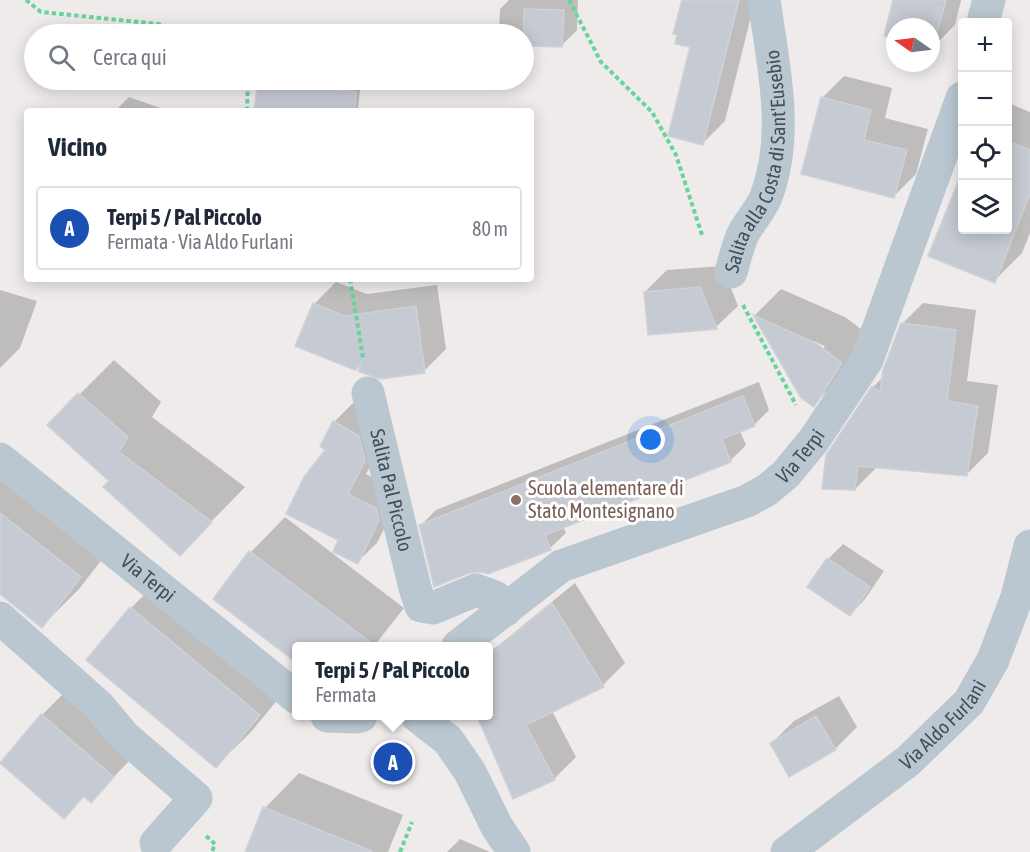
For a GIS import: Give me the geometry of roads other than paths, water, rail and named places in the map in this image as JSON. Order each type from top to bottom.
[{"type":"street","name":"Salita alla Costa di Sant'Eusebio","points":[[731,272],[743,235],[766,198],[776,158],[778,105],[775,65],[764,0]]},
{"type":"street","points":[[984,18],[989,0]]},
{"type":"street","name":"Via Terpi","points":[[463,642],[561,566],[747,501],[767,490],[786,474],[814,440],[867,360],[958,112]]},
{"type":"street","name":"Salita Pal Piccolo","points":[[368,393],[421,606],[433,608],[476,590],[495,597],[506,610]]},
{"type":"street","name":"Via Terpi","points":[[0,459],[292,694]]},
{"type":"street","name":"Via Aldo Furlani","points":[[787,852],[908,761],[969,702],[993,660],[1017,597],[1030,546]]},
{"type":"street","points":[[0,618],[99,706],[125,737],[196,798],[156,843]]},
{"type":"street","points":[[422,720],[448,740],[470,771],[497,827],[514,852]]},
{"type":"place","name":"Scuola elementare di Stato Montesignano","points":[[516,500]]},
{"type":"place","name":"Terpi 5 / Pal Piccolo","points":[[393,762]]}]
